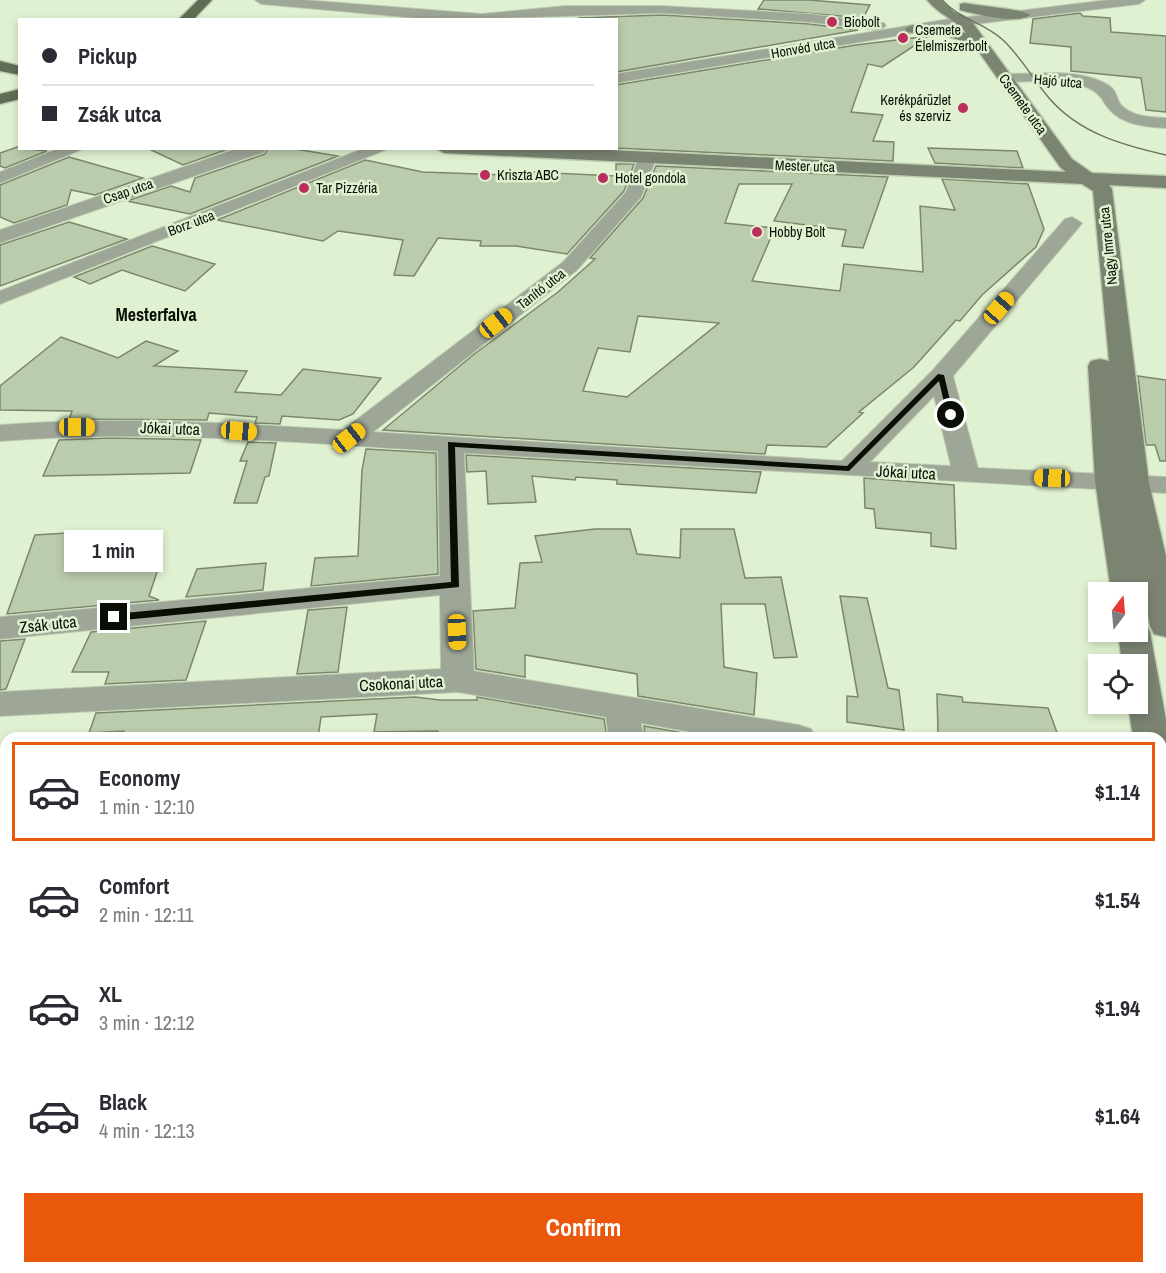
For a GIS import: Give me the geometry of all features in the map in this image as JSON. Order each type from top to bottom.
[{"type":"main road","points":[[187,18],[205,0]]},
{"type":"main road","points":[[0,66],[18,70]]},
{"type":"main road","points":[[0,99],[18,94]]},
{"type":"street","points":[[261,0],[426,17],[475,18],[522,0]]},
{"type":"street","points":[[694,0],[742,4],[746,6],[742,12]]},
{"type":"street","points":[[934,0],[949,15],[963,10],[1023,15],[1080,4],[1142,1]]},
{"type":"street","points":[[504,6],[679,7],[857,22],[873,24],[894,32]]},
{"type":"street","points":[[650,23],[716,10]]},
{"type":"street","name":"Honvéd utca","points":[[618,80],[912,29],[963,10]]},
{"type":"street","name":"Csemete utca","points":[[963,10],[979,42],[1066,163],[1089,178]]},
{"type":"street","points":[[912,29],[945,31],[979,42]]},
{"type":"street","name":"Hajó utca","points":[[1005,78],[1054,78],[1094,85],[1107,92],[1110,105],[1121,114],[1166,123]]},
{"type":"street","points":[[0,178],[72,150]]},
{"type":"street","name":"Csap utca","points":[[0,237],[109,197],[252,150]]},
{"type":"street","name":"Borz utca","points":[[0,298],[377,150]]},
{"type":"street","name":"Mester utca","points":[[481,150],[1166,182]]},
{"type":"street","name":"Tanító utca","points":[[349,438],[570,266],[635,193],[647,159]]},
{"type":"street","name":"Nagy Imre utca","points":[[1089,178],[1083,188],[1089,217],[1122,482],[1127,582]]},
{"type":"street","points":[[849,469],[941,375],[1072,223]]},
{"type":"street","points":[[941,375],[967,475]]},
{"type":"street","name":"Jókai utca","points":[[0,433],[77,427],[172,427],[849,469],[1166,485]]},
{"type":"street","points":[[451,444],[458,680]]},
{"type":"street","name":"Nagy Imre utca","points":[[1122,482],[1166,626]]},
{"type":"street","name":"Zsák utca","points":[[0,628],[455,584]]},
{"type":"street","points":[[1136,642],[1150,732]]},
{"type":"street","name":"Csokonai utca","points":[[0,704],[458,680],[624,723],[729,732]]},
{"type":"building","points":[[764,0],[809,0],[870,5],[863,18],[758,9]]},
{"type":"building","points":[[1080,13],[1083,16],[1110,18],[1111,32],[1166,36],[1166,112],[1146,110],[1141,78],[1071,71],[1071,47],[1030,43],[1033,19]]},
{"type":"building","points":[[662,15],[809,24],[858,30],[618,72],[618,18],[578,18]]},
{"type":"building","points":[[929,36],[882,67],[868,64],[851,112],[883,115],[873,141],[894,142],[893,161],[618,148],[618,85],[856,45]]},
{"type":"building","points":[[18,147],[18,150],[47,151],[5,168],[0,166],[0,153]]},
{"type":"building","points":[[928,148],[1017,151],[1023,168],[935,163]]},
{"type":"building","points":[[151,150],[225,150],[183,165]]},
{"type":"building","points":[[267,150],[301,150],[338,156],[190,214],[127,201],[171,186],[190,192],[195,178],[265,154]]},
{"type":"building","points":[[69,157],[143,178],[95,195],[71,190],[67,205],[14,223],[0,217],[0,185]]},
{"type":"building","points":[[365,160],[423,172],[506,175],[510,171],[616,176],[616,164],[634,164],[624,191],[567,254],[516,246],[480,246],[481,241],[438,238],[414,276],[394,275],[403,240],[338,231],[323,241],[217,220]]},
{"type":"building","points":[[656,166],[888,177],[863,248],[842,246],[846,230],[774,221],[792,184],[739,184],[725,223],[775,228],[752,281],[840,291],[844,264],[923,272],[920,206],[955,210],[942,179],[1028,184],[1044,229],[1036,247],[982,295],[960,321],[956,320],[914,367],[859,412],[863,413],[826,447],[767,445],[765,454],[383,430],[473,355],[558,292],[595,259],[590,258],[643,198]],"holes":[[[638,316],[719,323],[627,397],[583,391],[598,348],[630,352]]]},
{"type":"building","points":[[69,222],[127,239],[0,286],[0,245]]},
{"type":"building","points":[[152,246],[215,264],[185,291],[122,270],[90,284],[74,277]]},
{"type":"building","points":[[61,337],[118,358],[146,341],[178,351],[154,366],[247,371],[235,392],[281,395],[303,369],[381,378],[353,414],[339,420],[282,416],[280,424],[255,423],[257,417],[209,413],[207,420],[69,419],[72,411],[0,410],[0,386]]},
{"type":"building","points":[[1138,376],[1166,380],[1166,461],[1160,461],[1155,445],[1146,445]]},
{"type":"building","points":[[110,438],[201,440],[190,473],[43,476],[59,440]]},
{"type":"building","points":[[248,442],[276,443],[269,476],[265,477],[257,503],[234,503],[247,461],[240,461]]},
{"type":"building","points":[[366,449],[436,453],[438,574],[311,586],[315,558],[358,556],[362,470]]},
{"type":"building","points":[[466,455],[761,472],[756,493],[617,484],[617,480],[576,477],[575,480],[532,476],[536,502],[488,504],[486,471],[467,472]]},
{"type":"building","points":[[864,478],[954,485],[956,549],[931,546],[931,533],[876,528],[874,509],[865,508]]},
{"type":"building","points":[[595,529],[630,529],[637,554],[680,558],[681,529],[734,529],[745,578],[781,577],[797,657],[774,658],[765,604],[721,604],[724,667],[757,673],[754,715],[638,696],[637,674],[525,655],[525,677],[476,669],[473,611],[515,608],[520,563],[542,562],[535,536]]},
{"type":"building","points":[[83,532],[77,548],[161,560],[149,596],[159,600],[7,614],[35,535]]},
{"type":"building","points":[[266,563],[263,590],[186,597],[197,569]]},
{"type":"building","points":[[840,596],[867,598],[888,688],[899,690],[904,730],[847,722],[847,696],[858,697]]},
{"type":"building","points":[[347,607],[338,672],[297,674],[308,610]]},
{"type":"building","points":[[206,621],[186,680],[105,684],[109,672],[72,672],[91,632]]},
{"type":"building","points":[[25,639],[6,689],[0,690],[0,641]]},
{"type":"building","points":[[937,694],[962,697],[963,702],[1048,708],[1057,732],[938,732]]},
{"type":"building","points":[[415,697],[477,700],[477,697],[604,719],[606,732],[374,732],[377,714],[321,717],[319,732],[89,732],[96,713]]},
{"type":"building","points":[[644,726],[678,732],[644,732]]},
{"type":"tram line","points":[[942,0],[956,12],[1003,40],[1049,98],[1074,120],[1102,136],[1166,155]]},
{"type":"place","name":"Biobolt","points":[[832,22]]},
{"type":"place","name":"Csemete Élelmiszerbolt","points":[[903,38]]},
{"type":"place","name":"Kerékpárüzlet és szerviz","points":[[963,108]]},
{"type":"place","name":"Kriszta ABC","points":[[485,175]]},
{"type":"place","name":"Hotel gondola","points":[[603,178]]},
{"type":"place","name":"Tar Pizzéria","points":[[304,188]]},
{"type":"place","name":"Hobby Bolt","points":[[757,232]]},
{"type":"district","name":"Mesterfalva","points":[[156,315]]},
{"type":"route","points":[[114,617],[455,584],[451,444],[849,469],[941,375],[951,415]]}]
